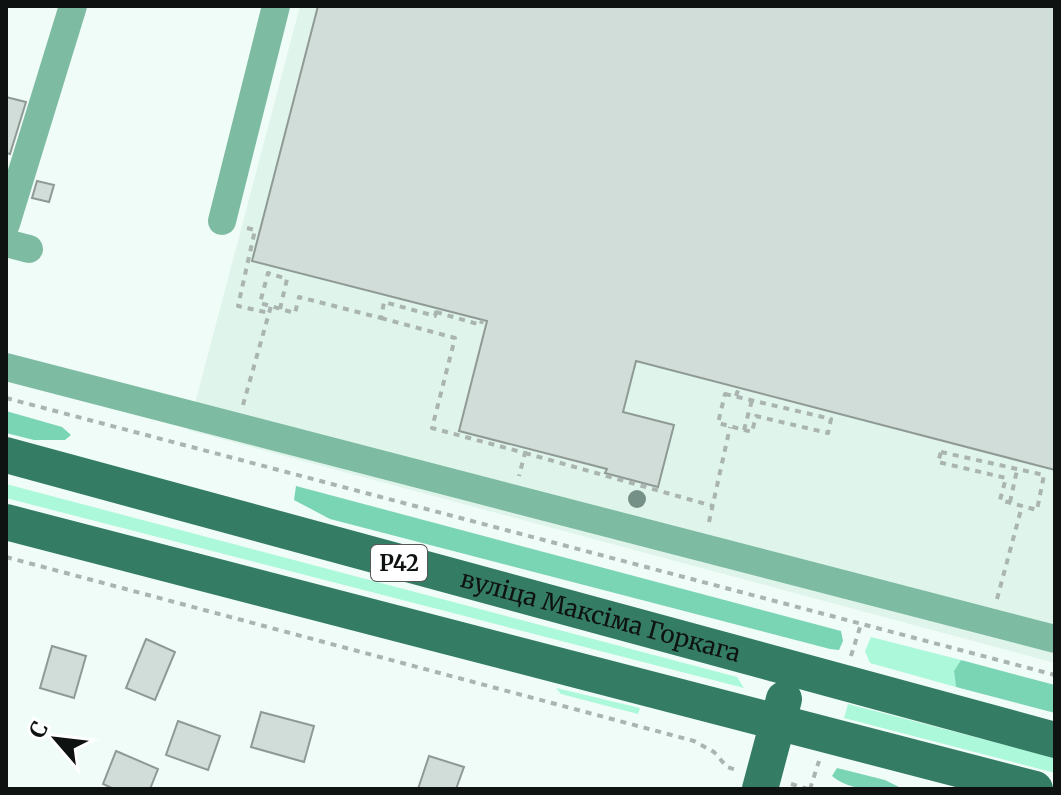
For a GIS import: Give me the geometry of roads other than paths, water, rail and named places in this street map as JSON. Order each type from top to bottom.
[{"type":"main road","name":"вуліца Максіма Горкага","points":[[6,455],[1055,740]]},
{"type":"main road","name":"Р42","points":[[6,522],[1035,789]]},
{"type":"main road","points":[[774,786],[778,721],[792,670]]},
{"type":"lane","points":[[6,224],[73,6]]},
{"type":"lane","points":[[222,221],[276,6]]},
{"type":"lane","points":[[6,367],[1055,639]]}]
